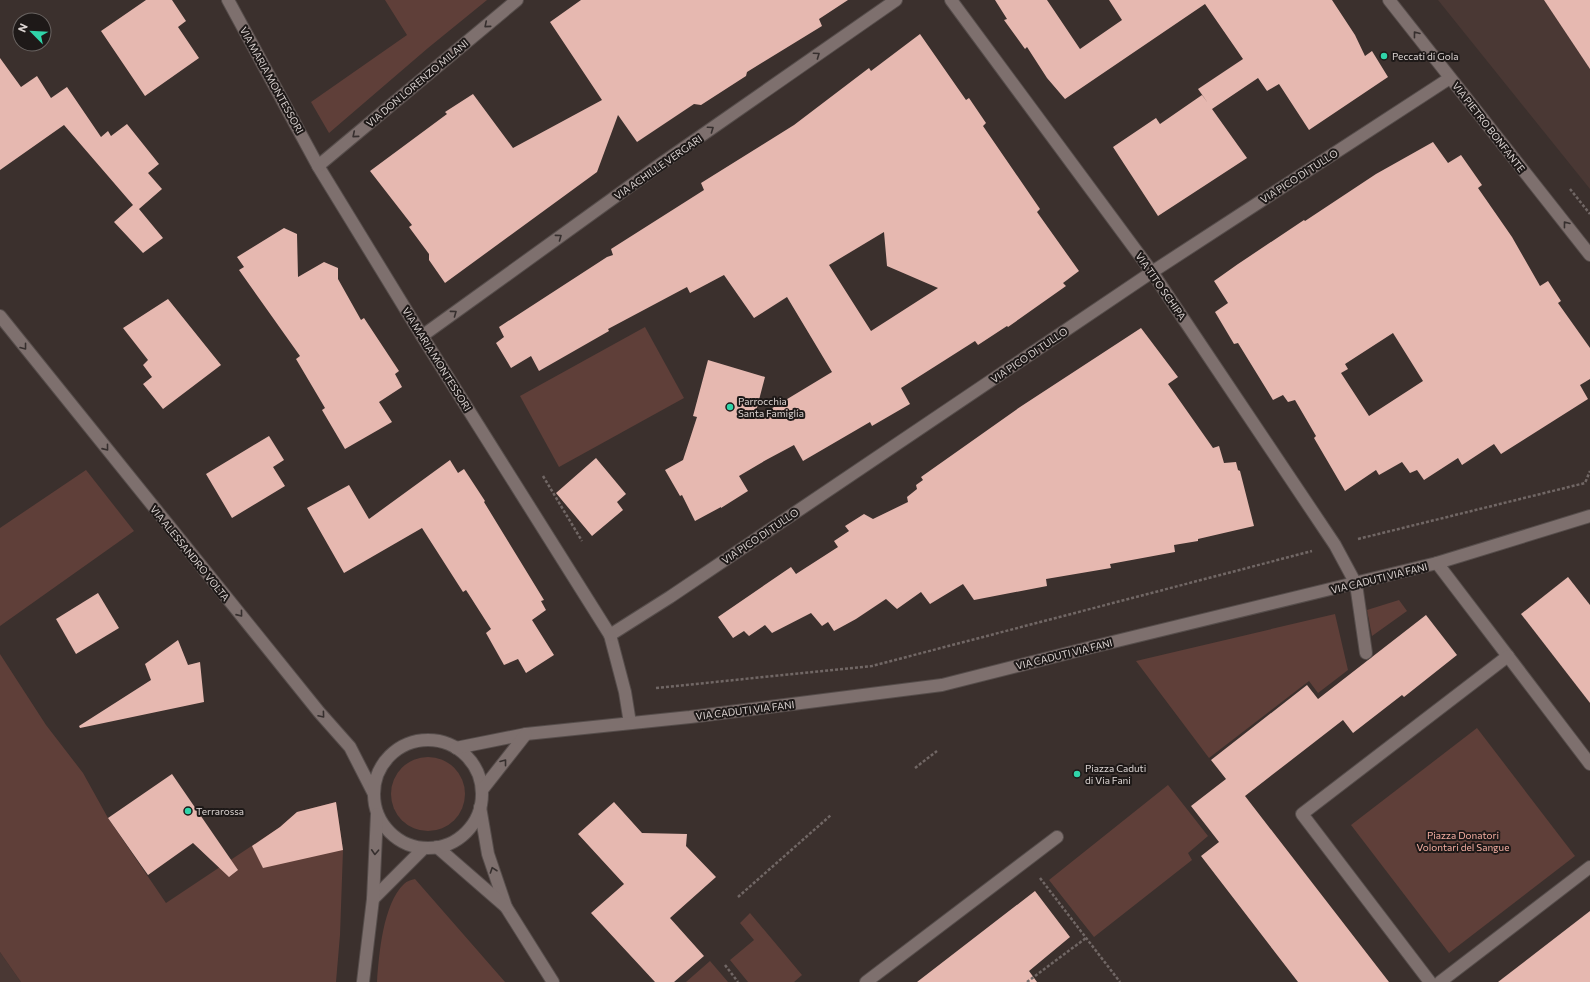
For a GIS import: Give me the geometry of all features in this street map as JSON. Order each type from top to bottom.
[{"type":"street","name":"VIA MARIA MONTESSORI","points":[[228,0],[318,166],[422,336],[610,635],[625,692],[630,723]]},
{"type":"street","name":"VIA DON LORENZO MILANI","points":[[318,166],[517,0]]},
{"type":"street","name":"VIA ACHILLE VERGARI","points":[[422,336],[662,163],[896,0]]},
{"type":"street","name":"VIA TITO SCHIPA","points":[[951,0],[1152,272],[1336,545],[1356,584],[1366,653]]},
{"type":"street","name":"VIA PIETRO BONFANTE","points":[[1389,0],[1590,255]]},
{"type":"street","name":"VIA PICO DI TULLO","points":[[610,635],[683,588],[1152,272],[1450,78]]},
{"type":"street","name":"VIA ALESSANDRO VOLTA","points":[[0,316],[319,712],[350,747],[374,794]]},
{"type":"street","name":"VIA CADUTI VIA FANI","points":[[456,748],[526,734],[690,717],[942,685],[1437,563],[1590,516]]},
{"type":"street","points":[[1437,563],[1590,764]]},
{"type":"street","points":[[1430,982],[1302,814],[1508,656]]},
{"type":"street","points":[[482,790],[526,734]]},
{"type":"street","points":[[363,982],[373,899],[377,813],[374,794],[377,777],[384,763],[395,751],[409,743],[426,740],[442,742],[456,748],[466,756],[474,766],[482,790],[480,807],[488,854],[506,907],[553,982]]},
{"type":"street","points":[[377,813],[384,826],[396,838],[409,845],[424,848],[437,848],[452,843],[465,834],[474,821],[480,807]]},
{"type":"street","points":[[866,982],[1057,837]]},
{"type":"street","points":[[373,899],[424,848]]},
{"type":"street","points":[[437,848],[506,907]]},
{"type":"street","points":[[1440,982],[1590,867]]},
{"type":"path","points":[[656,688],[872,666],[1336,545],[1585,482],[1590,471]]},
{"type":"path","points":[[543,476],[582,541]]},
{"type":"path","points":[[915,768],[937,750]]},
{"type":"path","points":[[738,897],[831,815]]},
{"type":"path","points":[[1026,861],[1120,982]]},
{"type":"path","points":[[1027,982],[1086,938]]},
{"type":"path","points":[[725,966],[738,982]]},
{"type":"shaded area","points":[[1438,0],[1590,0],[1590,189]]},
{"type":"shaded area","points":[[0,952],[21,982],[0,982]]},
{"type":"green space","points":[[385,0],[487,0],[428,48],[329,133],[311,102],[407,35]]},
{"type":"green space","points":[[645,327],[684,398],[559,467],[520,396]]},
{"type":"green space","points":[[86,470],[134,531],[0,626],[0,528]]},
{"type":"green space","points":[[1399,600],[1407,611],[1372,636],[1367,610]]},
{"type":"green space","points":[[1335,614],[1348,670],[1318,693],[1309,681],[1209,758],[1136,661]]},
{"type":"green space","points":[[0,654],[46,725],[83,773],[108,818],[166,903],[280,827],[297,812],[336,802],[343,850],[340,935],[336,982],[21,982],[0,952]]},
{"type":"green space","name":"Piazza Donatori Volontari del Sangue","points":[[1477,728],[1575,856],[1449,953],[1351,825]]},
{"type":"green space","points":[[421,757],[435,757],[449,763],[459,773],[465,787],[463,808],[459,815],[449,825],[435,831],[421,831],[407,825],[397,815],[391,801],[391,787],[397,773],[407,763]]},
{"type":"green space","points":[[1168,785],[1208,836],[1188,853],[1192,860],[1094,937],[1049,880]]},
{"type":"green space","points":[[415,879],[505,982],[377,982],[383,930],[391,904],[404,884]]},
{"type":"green space","points":[[750,913],[802,975],[794,982],[748,982],[730,960],[754,940],[740,923]]},
{"type":"green space","points":[[710,961],[728,982],[686,982]]},
{"type":"building","points":[[146,0],[172,0],[186,21],[178,27],[199,58],[145,96],[101,31]]},
{"type":"building","points":[[581,0],[848,0],[819,19],[822,26],[747,72],[746,76],[701,105],[694,104],[637,142],[618,115],[597,172],[445,283],[429,260],[429,254],[409,227],[412,225],[370,171],[447,114],[445,112],[473,94],[513,148],[602,100],[550,22]]},
{"type":"building","points":[[995,0],[1047,0],[1080,49],[1122,20],[1109,0],[1332,0],[1355,35],[1365,56],[1372,51],[1388,77],[1309,130],[1279,84],[1267,91],[1258,78],[1212,109],[1247,158],[1158,216],[1113,147],[1156,118],[1160,124],[1202,95],[1208,103],[1198,89],[1243,59],[1205,4],[1065,99],[1047,78],[1027,47],[1025,49],[1004,20],[1007,19]]},
{"type":"building","points":[[1544,0],[1590,0],[1590,69]]},
{"type":"building","points":[[920,34],[966,100],[969,98],[986,123],[983,126],[1040,209],[1037,212],[1079,271],[1063,283],[1066,286],[1008,327],[1007,326],[978,345],[975,341],[901,388],[910,404],[872,426],[870,422],[803,461],[794,445],[766,460],[739,476],[748,491],[721,508],[695,521],[682,495],[680,496],[665,470],[683,460],[697,417],[693,416],[708,360],[765,377],[754,419],[832,372],[787,297],[754,318],[724,275],[690,293],[687,287],[608,329],[609,331],[539,371],[531,356],[511,368],[496,343],[504,337],[499,327],[607,257],[613,255],[611,249],[704,190],[701,183],[794,125],[869,68],[871,71]],"holes":[[[884,232],[887,266],[938,288],[871,331],[829,265]]]},
{"type":"building","points":[[0,58],[21,87],[37,76],[51,98],[67,87],[101,137],[108,131],[111,136],[127,124],[159,164],[148,173],[162,189],[139,209],[163,238],[143,253],[114,222],[133,205],[64,125],[0,170]]},
{"type":"building","points":[[1433,142],[1448,163],[1461,155],[1482,185],[1478,188],[1512,237],[1540,286],[1548,281],[1561,301],[1558,303],[1590,348],[1590,379],[1580,385],[1588,399],[1501,454],[1494,444],[1462,465],[1458,458],[1424,480],[1417,470],[1410,473],[1402,462],[1379,475],[1376,470],[1345,491],[1314,438],[1316,436],[1295,400],[1288,402],[1283,395],[1273,400],[1238,343],[1234,344],[1215,312],[1228,303],[1214,281],[1304,220],[1305,221],[1376,174]],"holes":[[[1393,333],[1423,381],[1369,416],[1341,373],[1348,369],[1345,364]]]},
{"type":"building","points":[[284,228],[297,234],[298,277],[324,262],[338,268],[338,279],[361,320],[364,318],[399,371],[395,374],[402,387],[379,402],[392,422],[345,449],[322,410],[325,408],[296,359],[300,356],[239,270],[244,267],[237,257]]},
{"type":"building","points":[[168,299],[221,365],[163,409],[143,384],[152,377],[143,365],[148,360],[123,328]]},
{"type":"building","points":[[1141,328],[1178,377],[1168,384],[1213,448],[1219,446],[1224,463],[1236,462],[1238,470],[1240,471],[1254,526],[1198,539],[1198,541],[1174,545],[1175,552],[1110,564],[1111,568],[1046,579],[1047,586],[974,600],[963,584],[930,604],[921,592],[897,609],[886,599],[856,619],[834,631],[828,622],[822,626],[811,613],[772,633],[765,625],[749,636],[744,631],[733,638],[718,617],[791,567],[796,574],[838,547],[834,541],[849,531],[845,526],[864,514],[873,519],[908,502],[907,497],[917,489],[916,485],[923,480],[921,477],[1020,407]]},
{"type":"building","points":[[269,436],[284,460],[273,467],[285,486],[232,518],[206,474]]},
{"type":"building","points":[[596,458],[626,494],[617,502],[623,510],[592,536],[556,493]]},
{"type":"building","points":[[450,460],[458,473],[464,469],[485,501],[484,502],[544,600],[541,601],[546,610],[532,620],[554,655],[526,673],[518,659],[504,665],[486,633],[491,629],[466,590],[463,592],[422,528],[344,573],[307,508],[349,485],[369,519]]},
{"type":"building","points":[[1568,577],[1590,605],[1590,703],[1521,614]]},
{"type":"building","points":[[98,593],[119,628],[76,654],[56,619]]},
{"type":"building","points":[[1426,615],[1457,655],[1404,697],[1402,695],[1353,733],[1343,720],[1245,796],[1389,982],[1298,982],[1201,856],[1219,842],[1191,806],[1226,779],[1211,760],[1307,685],[1318,699]]},
{"type":"building","points":[[178,640],[188,665],[200,662],[204,702],[80,728],[79,726],[151,680],[145,664]]},
{"type":"building","points":[[172,774],[238,870],[229,877],[193,843],[148,875],[108,818]]},
{"type":"building","points":[[336,802],[343,850],[263,868],[252,846],[280,827],[297,812]]},
{"type":"building","points":[[614,802],[642,833],[687,834],[686,846],[716,877],[670,918],[704,956],[674,982],[655,982],[591,913],[624,884],[578,834]]},
{"type":"building","points":[[1035,891],[1070,937],[1029,971],[1037,982],[917,982]]},
{"type":"building","points":[[1590,911],[1590,982],[1498,982]]},
{"type":"place","name":"Peccati di Gola","points":[[1384,56]]},
{"type":"place","name":"Parrocchia Santa Famiglia","points":[[730,407]]},
{"type":"place","name":"Piazza Caduti di Via Fani","points":[[1077,774]]},
{"type":"place","name":"Terrarossa","points":[[188,811]]}]
